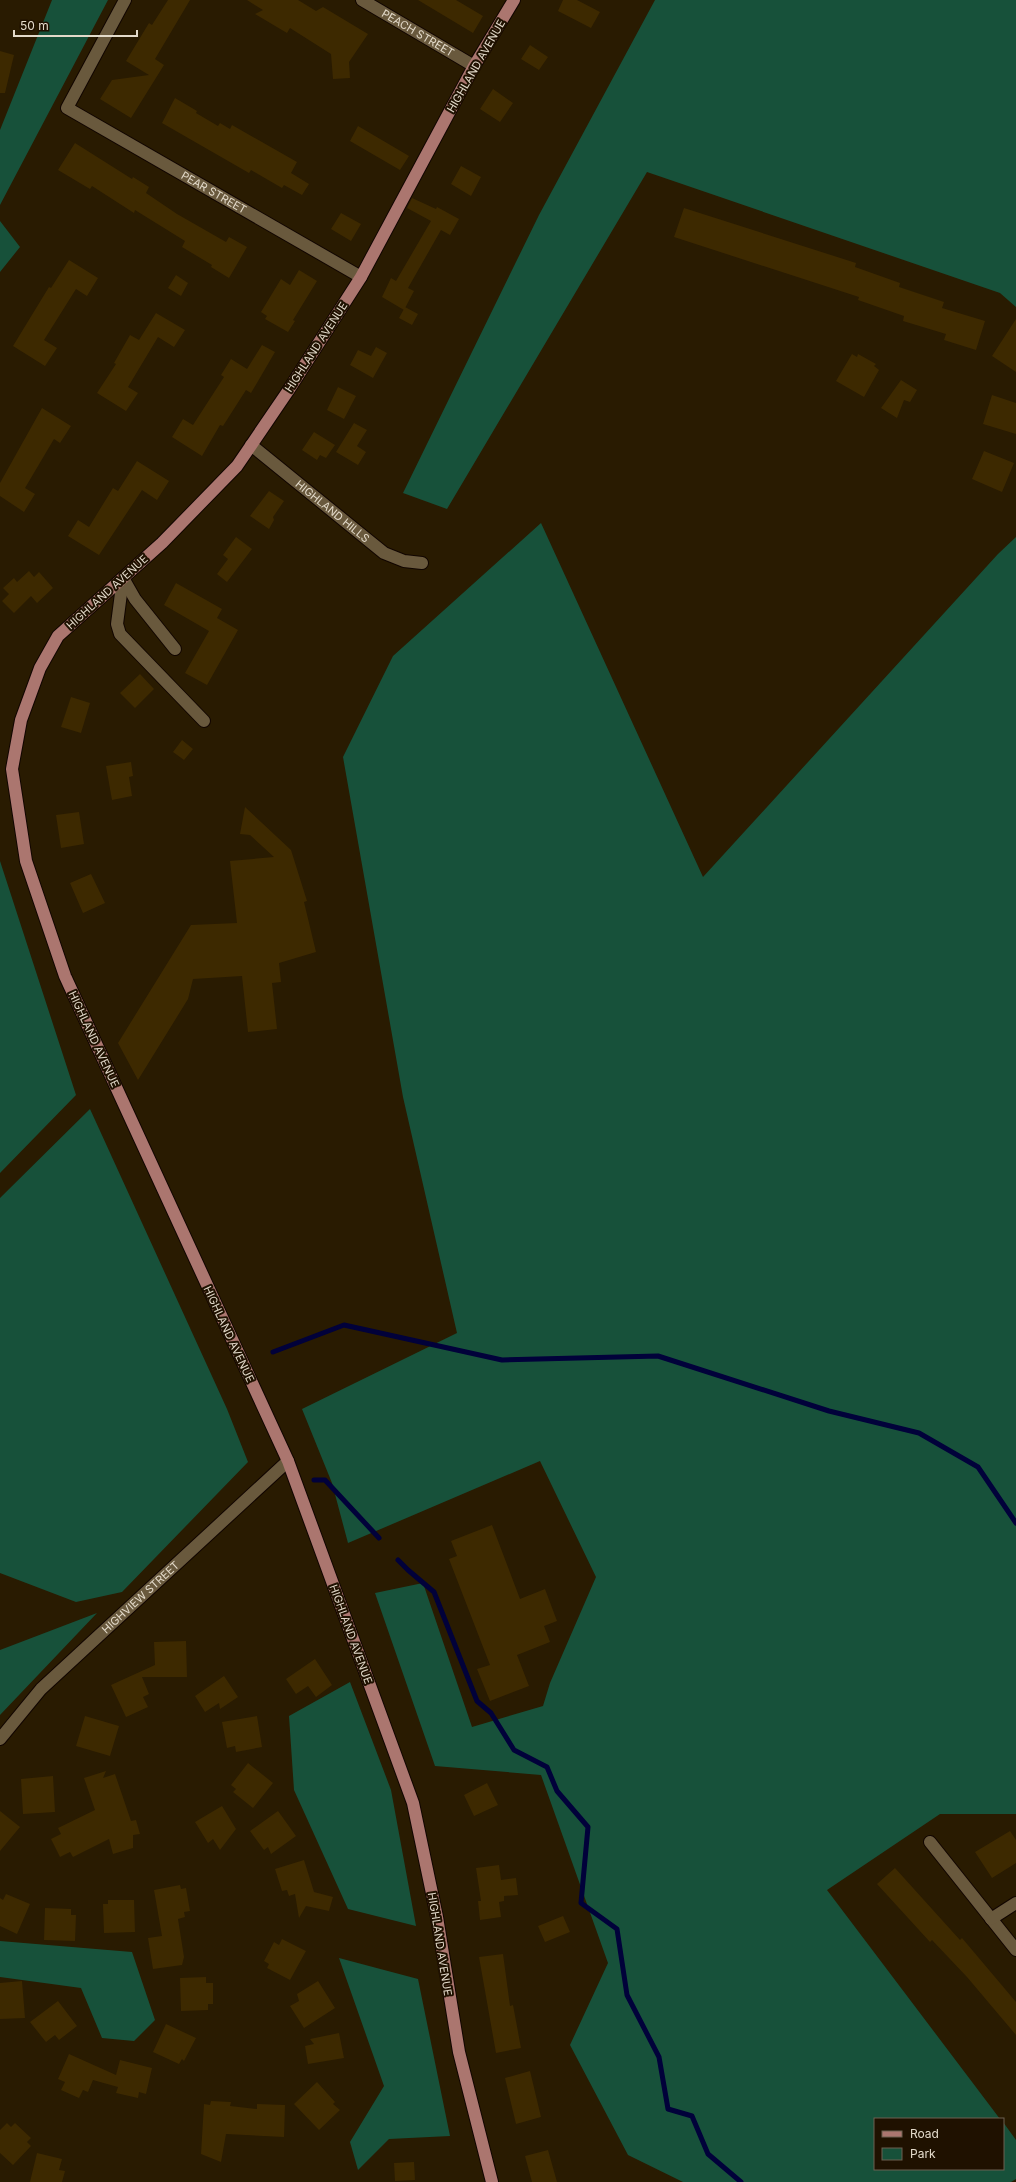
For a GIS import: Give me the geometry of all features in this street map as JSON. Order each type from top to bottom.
[{"type":"main road","name":"HIGHLAND AVENUE","points":[[492,2182],[457,2039],[437,1917],[413,1803],[288,1460],[65,976],[26,861],[12,769],[21,720],[40,668],[58,636],[85,610],[162,543],[237,466],[362,277],[474,66],[514,0]]},
{"type":"street","name":"PEAR STREET","points":[[125,0],[67,108],[362,277]]},
{"type":"street","name":"PEACH STREET","points":[[362,0],[474,66]]},
{"type":"street","name":"HIGHLAND HILLS","points":[[251,445],[384,553],[404,561],[422,563]]},
{"type":"street","points":[[123,578],[135,599],[175,649]]},
{"type":"street","points":[[123,578],[117,624],[120,634],[204,721]]},
{"type":"street","name":"HIGHVIEW STREET","points":[[0,1739],[41,1689],[288,1460]]},
{"type":"street","points":[[930,1842],[1016,1950]]},
{"type":"street","points":[[991,1919],[1016,1903]]},
{"type":"green space","points":[[52,0],[108,0],[0,205],[0,130]]},
{"type":"green space","points":[[655,0],[1016,0],[1016,307],[1000,293],[647,172],[447,509],[403,493],[539,215]]},
{"type":"green space","points":[[0,221],[20,247],[0,272]]},
{"type":"green space","points":[[541,523],[703,877],[998,554],[1016,537],[1016,1814],[940,1814],[827,1890],[999,2118],[874,2118],[874,2170],[1004,2170],[1004,2123],[1016,2140],[1016,2179],[1011,2182],[683,2182],[628,2155],[570,2045],[608,1963],[541,1775],[435,1766],[375,1593],[423,1583],[472,1727],[543,1706],[550,1683],[596,1577],[540,1461],[348,1543],[332,1483],[302,1409],[457,1333],[403,1097],[343,757],[393,656]]},
{"type":"green space","points":[[0,861],[76,1095],[0,1173]]},
{"type":"green space","points":[[90,1109],[227,1409],[248,1462],[122,1592],[76,1602],[0,1573],[0,1198]]},
{"type":"green space","points":[[97,1613],[0,1715],[0,1650]]},
{"type":"green space","points":[[350,1682],[391,1790],[416,1926],[348,1909],[294,1790],[289,1716]]},
{"type":"green space","points":[[0,1941],[132,1952],[155,2020],[134,2041],[102,2038],[81,1988],[0,1977]]},
{"type":"green space","points":[[339,1958],[418,1979],[450,2136],[389,2139],[358,2170],[350,2142],[384,2086]]},
{"type":"building","points":[[168,0],[190,0],[155,59],[164,65],[131,118],[100,99],[112,80],[149,75],[126,61],[149,23],[152,25]]},
{"type":"building","points":[[247,0],[298,0],[316,11],[323,7],[368,34],[349,62],[350,78],[333,79],[331,54],[290,28],[287,33],[255,14],[263,10]]},
{"type":"building","points":[[418,0],[456,0],[483,16],[473,33]]},
{"type":"building","points":[[563,0],[577,0],[600,12],[591,28],[558,11]]},
{"type":"building","points":[[530,45],[548,57],[539,70],[521,59]]},
{"type":"building","points":[[0,51],[14,55],[5,93],[0,93]]},
{"type":"building","points":[[493,89],[513,103],[500,122],[480,109]]},
{"type":"building","points":[[175,98],[218,126],[220,123],[230,129],[232,125],[297,162],[291,173],[309,184],[302,195],[284,185],[282,188],[251,170],[249,173],[162,123]]},
{"type":"building","points":[[358,126],[409,156],[400,170],[350,141]]},
{"type":"building","points":[[75,143],[132,179],[133,177],[149,187],[146,193],[177,214],[226,242],[229,237],[247,247],[229,278],[211,267],[212,265],[182,247],[185,241],[135,210],[134,213],[92,186],[90,189],[58,170]]},
{"type":"building","points":[[461,166],[481,177],[471,196],[451,184]]},
{"type":"building","points":[[412,198],[436,209],[437,207],[459,219],[450,235],[441,230],[408,288],[414,291],[404,310],[382,297],[391,278],[396,281],[431,221],[407,208]]},
{"type":"building","points":[[684,208],[856,263],[855,267],[900,283],[899,287],[944,302],[942,308],[985,321],[976,350],[944,340],[946,334],[903,321],[904,316],[858,300],[859,297],[674,237]]},
{"type":"building","points":[[341,213],[361,224],[351,241],[331,229]]},
{"type":"building","points":[[69,260],[98,278],[87,296],[76,289],[44,340],[57,348],[45,366],[13,346],[49,287],[51,288]]},
{"type":"building","points":[[299,270],[317,281],[293,320],[295,321],[288,332],[265,319],[267,316],[261,312],[281,279],[290,285]]},
{"type":"building","points":[[176,275],[188,283],[181,296],[168,288]]},
{"type":"building","points":[[405,307],[418,314],[412,325],[399,318]]},
{"type":"building","points":[[156,313],[185,330],[174,347],[158,337],[128,387],[138,393],[126,411],[97,393],[116,364],[114,363],[130,335],[139,340]]},
{"type":"building","points":[[1016,319],[1016,372],[992,356]]},
{"type":"building","points":[[262,345],[275,352],[251,393],[246,390],[223,426],[220,425],[202,456],[172,437],[183,419],[193,425],[224,377],[221,375],[231,359],[247,369]]},
{"type":"building","points":[[376,347],[387,353],[373,378],[350,365],[358,350],[371,356]]},
{"type":"building","points":[[852,354],[857,357],[858,354],[876,364],[874,366],[879,370],[864,397],[836,381]]},
{"type":"building","points":[[901,380],[917,390],[910,402],[904,400],[897,418],[881,408]]},
{"type":"building","points":[[338,387],[356,396],[344,419],[327,410]]},
{"type":"building","points":[[992,395],[1016,403],[1016,434],[983,424]]},
{"type":"building","points":[[42,408],[71,426],[60,443],[54,439],[25,488],[35,494],[24,512],[0,496],[0,483]]},
{"type":"building","points":[[354,423],[367,430],[357,446],[366,452],[358,465],[336,452]]},
{"type":"building","points":[[314,432],[335,445],[326,458],[320,455],[317,460],[302,450]]},
{"type":"building","points":[[984,451],[1014,463],[1002,492],[972,479]]},
{"type":"building","points":[[137,461],[169,481],[157,500],[142,490],[99,555],[68,536],[78,520],[89,527],[113,488],[118,491]]},
{"type":"building","points":[[269,491],[284,501],[273,517],[274,520],[269,529],[250,516]]},
{"type":"building","points":[[236,537],[252,549],[227,582],[217,574],[228,559],[223,555]]},
{"type":"building","points":[[29,571],[34,577],[39,572],[53,588],[37,603],[31,596],[14,613],[2,601],[9,594],[3,588],[14,578],[17,582]]},
{"type":"building","points":[[176,583],[222,609],[217,618],[238,630],[207,685],[185,673],[209,631],[164,605]]},
{"type":"building","points":[[140,674],[154,689],[135,708],[120,693]]},
{"type":"building","points":[[71,697],[90,703],[81,733],[61,727]]},
{"type":"building","points":[[182,740],[193,749],[184,760],[173,752]]},
{"type":"building","points":[[131,762],[133,776],[129,777],[132,796],[112,800],[106,766]]},
{"type":"building","points":[[245,807],[291,850],[307,901],[304,902],[316,952],[279,963],[281,982],[272,983],[277,1029],[248,1032],[242,976],[193,979],[188,999],[138,1080],[118,1043],[191,925],[237,923],[230,861],[274,857],[250,835],[240,834]]},
{"type":"building","points":[[79,812],[84,844],[61,848],[56,815]]},
{"type":"building","points":[[91,874],[105,903],[83,913],[70,883]]},
{"type":"building","points":[[492,1525],[520,1599],[545,1589],[557,1621],[544,1626],[550,1642],[517,1655],[529,1686],[490,1701],[477,1669],[490,1665],[449,1559],[457,1556],[451,1541]]},
{"type":"building","points":[[186,1641],[187,1677],[142,1677],[149,1694],[143,1697],[148,1707],[126,1717],[111,1685],[155,1665],[154,1642]]},
{"type":"building","points":[[315,1659],[332,1685],[316,1697],[308,1686],[296,1694],[286,1679]]},
{"type":"building","points":[[224,1676],[238,1697],[220,1709],[219,1703],[205,1712],[195,1696]]},
{"type":"building","points":[[85,1716],[119,1726],[110,1756],[76,1746]]},
{"type":"building","points":[[257,1716],[262,1747],[236,1752],[235,1746],[227,1748],[222,1722]]},
{"type":"building","points":[[248,1763],[273,1783],[253,1808],[233,1792],[236,1789],[231,1785]]},
{"type":"building","points":[[106,1771],[103,1778],[115,1774],[131,1821],[136,1820],[140,1834],[133,1835],[133,1848],[113,1854],[109,1839],[73,1857],[70,1852],[60,1857],[51,1839],[61,1834],[58,1828],[95,1810],[84,1778]]},
{"type":"building","points":[[53,1776],[55,1812],[23,1814],[21,1779]]},
{"type":"building","points":[[487,1783],[498,1805],[474,1816],[464,1795]]},
{"type":"building","points":[[222,1806],[236,1829],[220,1850],[213,1839],[208,1843],[195,1822]]},
{"type":"building","points":[[0,1811],[20,1827],[0,1851]]},
{"type":"building","points":[[278,1811],[296,1836],[271,1854],[268,1847],[264,1850],[250,1831]]},
{"type":"building","points":[[1010,1831],[1016,1840],[1016,1863],[992,1878],[975,1852]]},
{"type":"building","points":[[304,1860],[314,1892],[333,1897],[329,1911],[306,1906],[299,1918],[295,1894],[289,1896],[287,1890],[282,1891],[275,1869]]},
{"type":"building","points":[[499,1865],[501,1880],[516,1878],[518,1895],[504,1896],[504,1901],[499,1902],[501,1917],[480,1920],[478,1901],[481,1901],[476,1868]]},
{"type":"building","points":[[895,1868],[960,1940],[962,1938],[1016,2002],[1016,2035],[967,1977],[932,1940],[930,1942],[877,1884]]},
{"type":"building","points":[[180,1885],[181,1889],[186,1888],[190,1911],[184,1912],[185,1917],[178,1919],[184,1957],[182,1965],[153,1969],[148,1938],[162,1936],[154,1890]]},
{"type":"building","points":[[6,1894],[30,1904],[17,1934],[0,1926],[0,1898],[3,1900]]},
{"type":"building","points":[[108,1900],[134,1900],[135,1932],[104,1933],[103,1904],[108,1904]]},
{"type":"building","points":[[45,1908],[71,1909],[71,1915],[76,1915],[75,1941],[44,1940]]},
{"type":"building","points":[[563,1916],[570,1932],[545,1942],[538,1926]]},
{"type":"building","points":[[282,1939],[306,1951],[290,1980],[267,1968],[269,1964],[264,1961],[274,1942],[279,1945]]},
{"type":"building","points":[[503,1954],[510,2006],[513,2005],[521,2048],[496,2053],[479,1957]]},
{"type":"building","points":[[206,1977],[206,1983],[213,1983],[213,2004],[208,2004],[208,2010],[181,2011],[180,1978]]},
{"type":"building","points":[[22,1981],[25,2018],[0,2019],[0,1983]]},
{"type":"building","points":[[318,1981],[335,2008],[304,2028],[290,2006],[299,2001],[297,1994]]},
{"type":"building","points":[[58,2001],[77,2026],[59,2040],[55,2035],[46,2042],[30,2022]]},
{"type":"building","points":[[166,2024],[196,2038],[184,2061],[182,2059],[179,2064],[153,2052]]},
{"type":"building","points":[[339,2033],[344,2058],[308,2064],[305,2046],[314,2044],[310,2039]]},
{"type":"building","points":[[69,2054],[116,2075],[120,2060],[152,2068],[146,2094],[139,2092],[138,2098],[116,2093],[118,2087],[93,2080],[88,2092],[83,2090],[79,2098],[61,2090],[65,2082],[58,2079]]},
{"type":"building","points":[[530,2071],[541,2117],[516,2124],[505,2078]]},
{"type":"building","points":[[317,2082],[335,2102],[333,2104],[340,2110],[319,2130],[294,2104]]},
{"type":"building","points":[[211,2101],[231,2102],[230,2106],[257,2109],[257,2104],[285,2105],[284,2137],[226,2134],[221,2162],[201,2154],[204,2104],[210,2105]]},
{"type":"building","points":[[7,2123],[11,2127],[15,2123],[31,2138],[27,2142],[31,2146],[13,2165],[0,2153],[0,2130]]},
{"type":"building","points":[[548,2150],[557,2182],[532,2182],[525,2156]]},
{"type":"building","points":[[37,2153],[62,2159],[59,2170],[65,2171],[62,2182],[30,2182]]},
{"type":"building","points":[[414,2162],[415,2180],[395,2181],[394,2163]]},
{"type":"waterway","points":[[273,1352],[344,1325],[502,1360],[658,1356],[829,1411],[919,1433],[978,1467],[1016,1523]]},
{"type":"waterway","points":[[314,1480],[325,1480],[379,1538]]},
{"type":"waterway","points":[[398,1560],[434,1592],[477,1701],[491,1713],[514,1750],[547,1767],[557,1791],[588,1827],[581,1903],[617,1929],[627,1995],[659,2057],[668,2109],[692,2116],[708,2154],[741,2182]]}]
